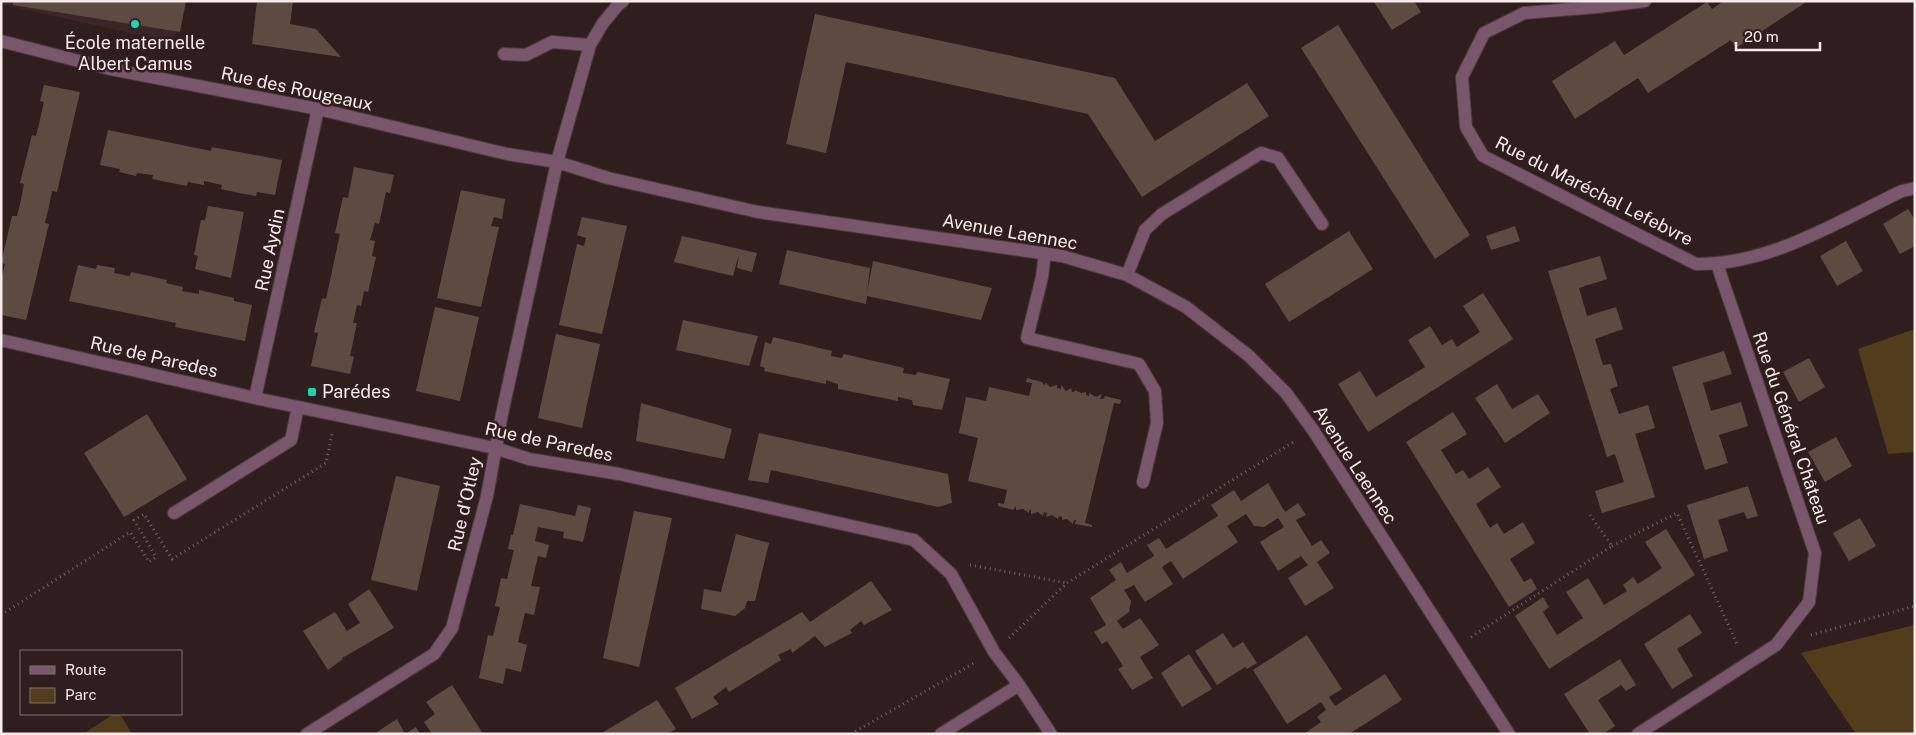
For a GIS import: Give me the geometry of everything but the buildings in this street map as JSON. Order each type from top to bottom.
[{"type":"street","name":"Rue d'Otley","points":[[315,732],[434,654],[452,628],[487,496],[495,448],[557,162],[590,45],[603,23],[624,1]]},
{"type":"street","name":"Rue du Maréchal Lefebvre","points":[[1646,1],[1595,4],[1524,13],[1484,33],[1462,77],[1466,127],[1483,156],[1696,264],[1716,264]]},
{"type":"street","name":"Rue des Rougeaux","points":[[1,41],[110,69],[318,110],[507,154],[557,162]]},
{"type":"street","points":[[504,54],[526,55],[552,42],[590,45]]},
{"type":"street","name":"Rue Aydin","points":[[255,398],[318,110]]},
{"type":"street","points":[[1127,275],[1145,230],[1162,214],[1262,153],[1278,158],[1322,224]]},
{"type":"street","name":"Avenue Laennec","points":[[557,162],[608,178],[758,212],[1062,256],[1127,275],[1186,307],[1249,356],[1286,393],[1313,430],[1509,734]]},
{"type":"street","points":[[1716,264],[1781,249],[1902,191],[1915,188]]},
{"type":"street","points":[[1045,253],[1042,277],[1027,338],[1139,364],[1155,391],[1157,423],[1143,482]]},
{"type":"street","name":"Rue du Général Château","points":[[1638,734],[1776,645],[1809,602],[1815,553],[1716,264]]},
{"type":"street","name":"Rue de Paredes","points":[[1,340],[255,398],[495,448],[530,459],[637,478],[914,540],[951,574],[994,652],[1052,734]]},
{"type":"street","points":[[174,513],[291,440],[298,407]]},
{"type":"street","points":[[941,734],[1019,685]]},
{"type":"path","points":[[851,734],[994,652],[1067,583],[1313,430]]},
{"type":"path","points":[[1454,649],[1612,546],[1677,513],[1747,664]]},
{"type":"path","points":[[1590,515],[1612,546]]},
{"type":"path","points":[[933,558],[1067,583]]},
{"type":"path","points":[[1776,645],[1915,606]]},
{"type":"shaded area","name":"École maternelle Albert Camus","points":[[1,1],[182,1],[174,43],[1,4]]},
{"type":"green space","points":[[1915,329],[1915,452],[1888,454],[1858,349]]},
{"type":"green space","points":[[1915,625],[1915,734],[1856,734],[1801,653]]},
{"type":"green space","points":[[112,715],[121,715],[132,734],[83,734]]},
{"type":"place","name":"École maternelle Albert Camus","points":[[135,24]]},
{"type":"place","name":"Parédes","points":[[312,392]]}]
